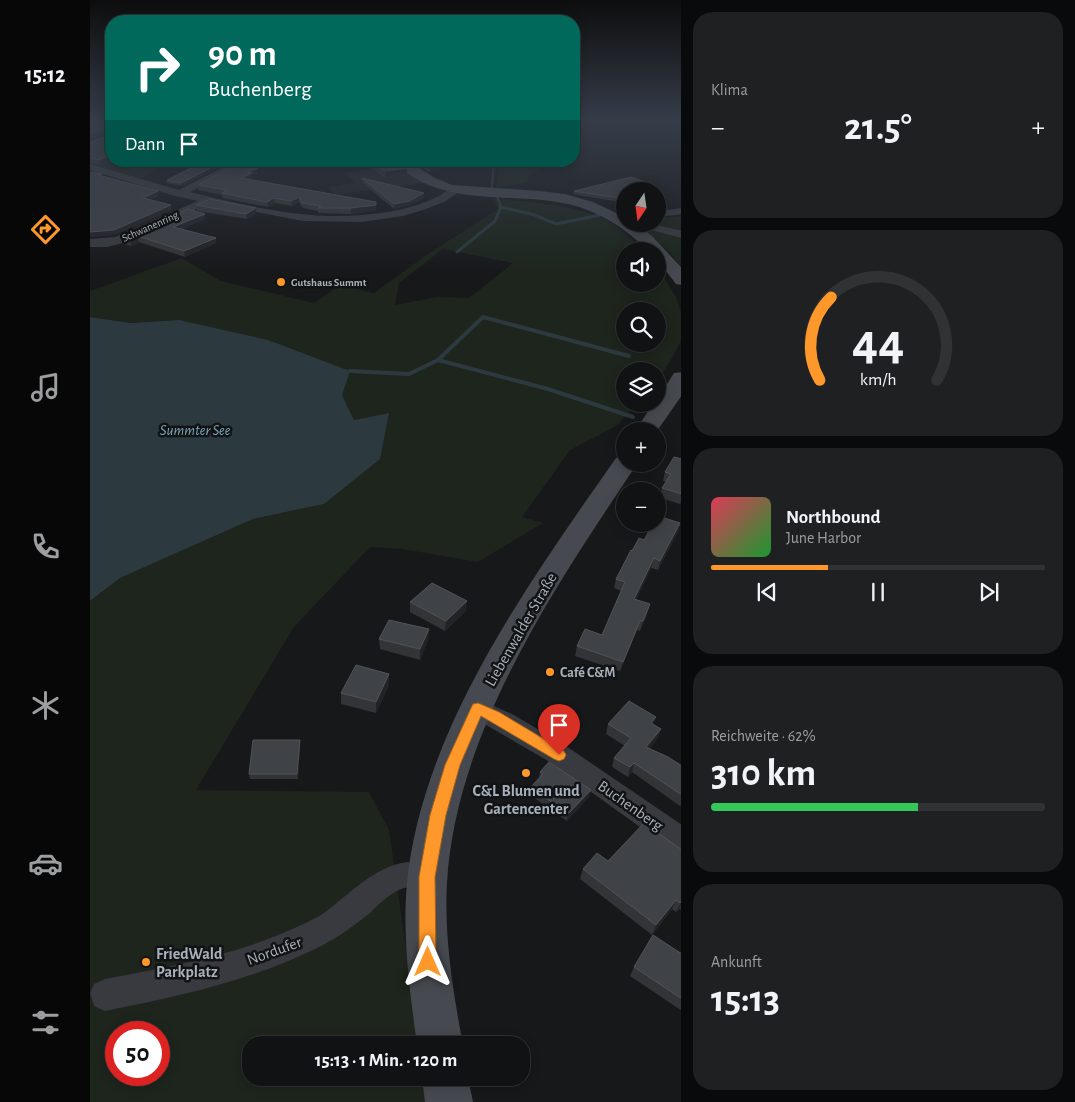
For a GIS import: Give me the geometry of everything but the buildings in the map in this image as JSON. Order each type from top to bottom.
[{"type":"main road","points":[[415,171],[432,182],[457,190],[529,193],[566,198],[599,208],[616,216]]},
{"type":"main road","points":[[636,232],[664,257],[681,280]]},
{"type":"main road","points":[[653,422],[681,378]]},
{"type":"main road","name":"Liebenwalder Straße","points":[[439,1036],[428,962],[427,877],[438,815],[452,765],[497,665],[566,551],[619,472]]},
{"type":"main road","points":[[446,1086],[449,1102]]},
{"type":"street","points":[[103,171],[140,184],[179,194],[301,218],[336,220],[421,209],[457,190]]},
{"type":"street","points":[[179,194],[223,171]]},
{"type":"street","name":"Schwanenring","points":[[90,243],[106,243],[119,240],[209,200]]},
{"type":"street","points":[[666,213],[681,211]]},
{"type":"street","points":[[666,231],[681,235]]},
{"type":"street","name":"Buchenberg","points":[[478,708],[559,755],[681,841]]},
{"type":"street","name":"Nordufer","points":[[105,995],[176,980],[279,951],[328,927],[373,892],[402,875],[427,877]]},
{"type":"shaded area","points":[[112,171],[154,171],[137,180]]},
{"type":"shaded area","points":[[405,171],[424,183],[334,195],[329,187],[355,183],[343,173]]},
{"type":"shaded area","points":[[499,171],[535,171],[529,175],[527,182],[496,188]]},
{"type":"shaded area","points":[[494,199],[550,204],[604,219],[616,226],[616,232],[623,232],[634,242],[616,242],[616,292],[666,292],[666,281],[676,297],[681,312],[681,342],[666,368],[666,362],[616,362],[616,412],[629,412],[621,422],[616,422],[616,426],[570,450],[522,517],[543,523],[478,562],[402,549],[370,547],[294,627],[196,790],[369,792],[389,830],[419,1036],[242,1036],[242,1086],[426,1086],[428,1102],[90,1102],[90,601],[120,578],[253,519],[324,504],[389,413],[354,420],[342,395],[179,320],[131,323],[90,317],[90,291],[182,258],[221,281],[314,303],[340,285],[374,293],[425,256],[498,209]],"holes":[[[443,249],[513,263],[469,298],[437,297],[395,305],[399,283]]]},
{"type":"shaded area","points":[[681,216],[681,266],[666,249],[666,242],[657,242],[645,232],[666,232],[666,217]]},
{"type":"water","name":"Summter See","points":[[90,317],[131,323],[179,320],[268,340],[350,371],[342,395],[354,420],[389,413],[380,459],[324,504],[253,519],[120,578],[90,601]]},
{"type":"waterway","points":[[492,187],[493,171]]},
{"type":"waterway","points":[[497,197],[501,206]]},
{"type":"waterway","points":[[457,252],[495,221],[501,207]]},
{"type":"waterway","points":[[501,207],[535,215],[556,224],[600,215]]},
{"type":"waterway","points":[[438,360],[483,317],[629,356]]},
{"type":"waterway","points":[[350,371],[409,374],[438,360]]},
{"type":"waterway","points":[[438,360],[548,389],[633,417]]},
{"type":"place","name":"Gutshaus Summt","points":[[281,282]]},
{"type":"place","name":"Café C&M","points":[[550,672]]},
{"type":"place","name":"C&L Blumen und Gartencenter","points":[[526,773]]},
{"type":"place","name":"FriedWald Parkplatz","points":[[146,962]]},
{"type":"route","points":[[428,962],[427,877],[438,815],[452,765],[478,708],[559,755]]}]
